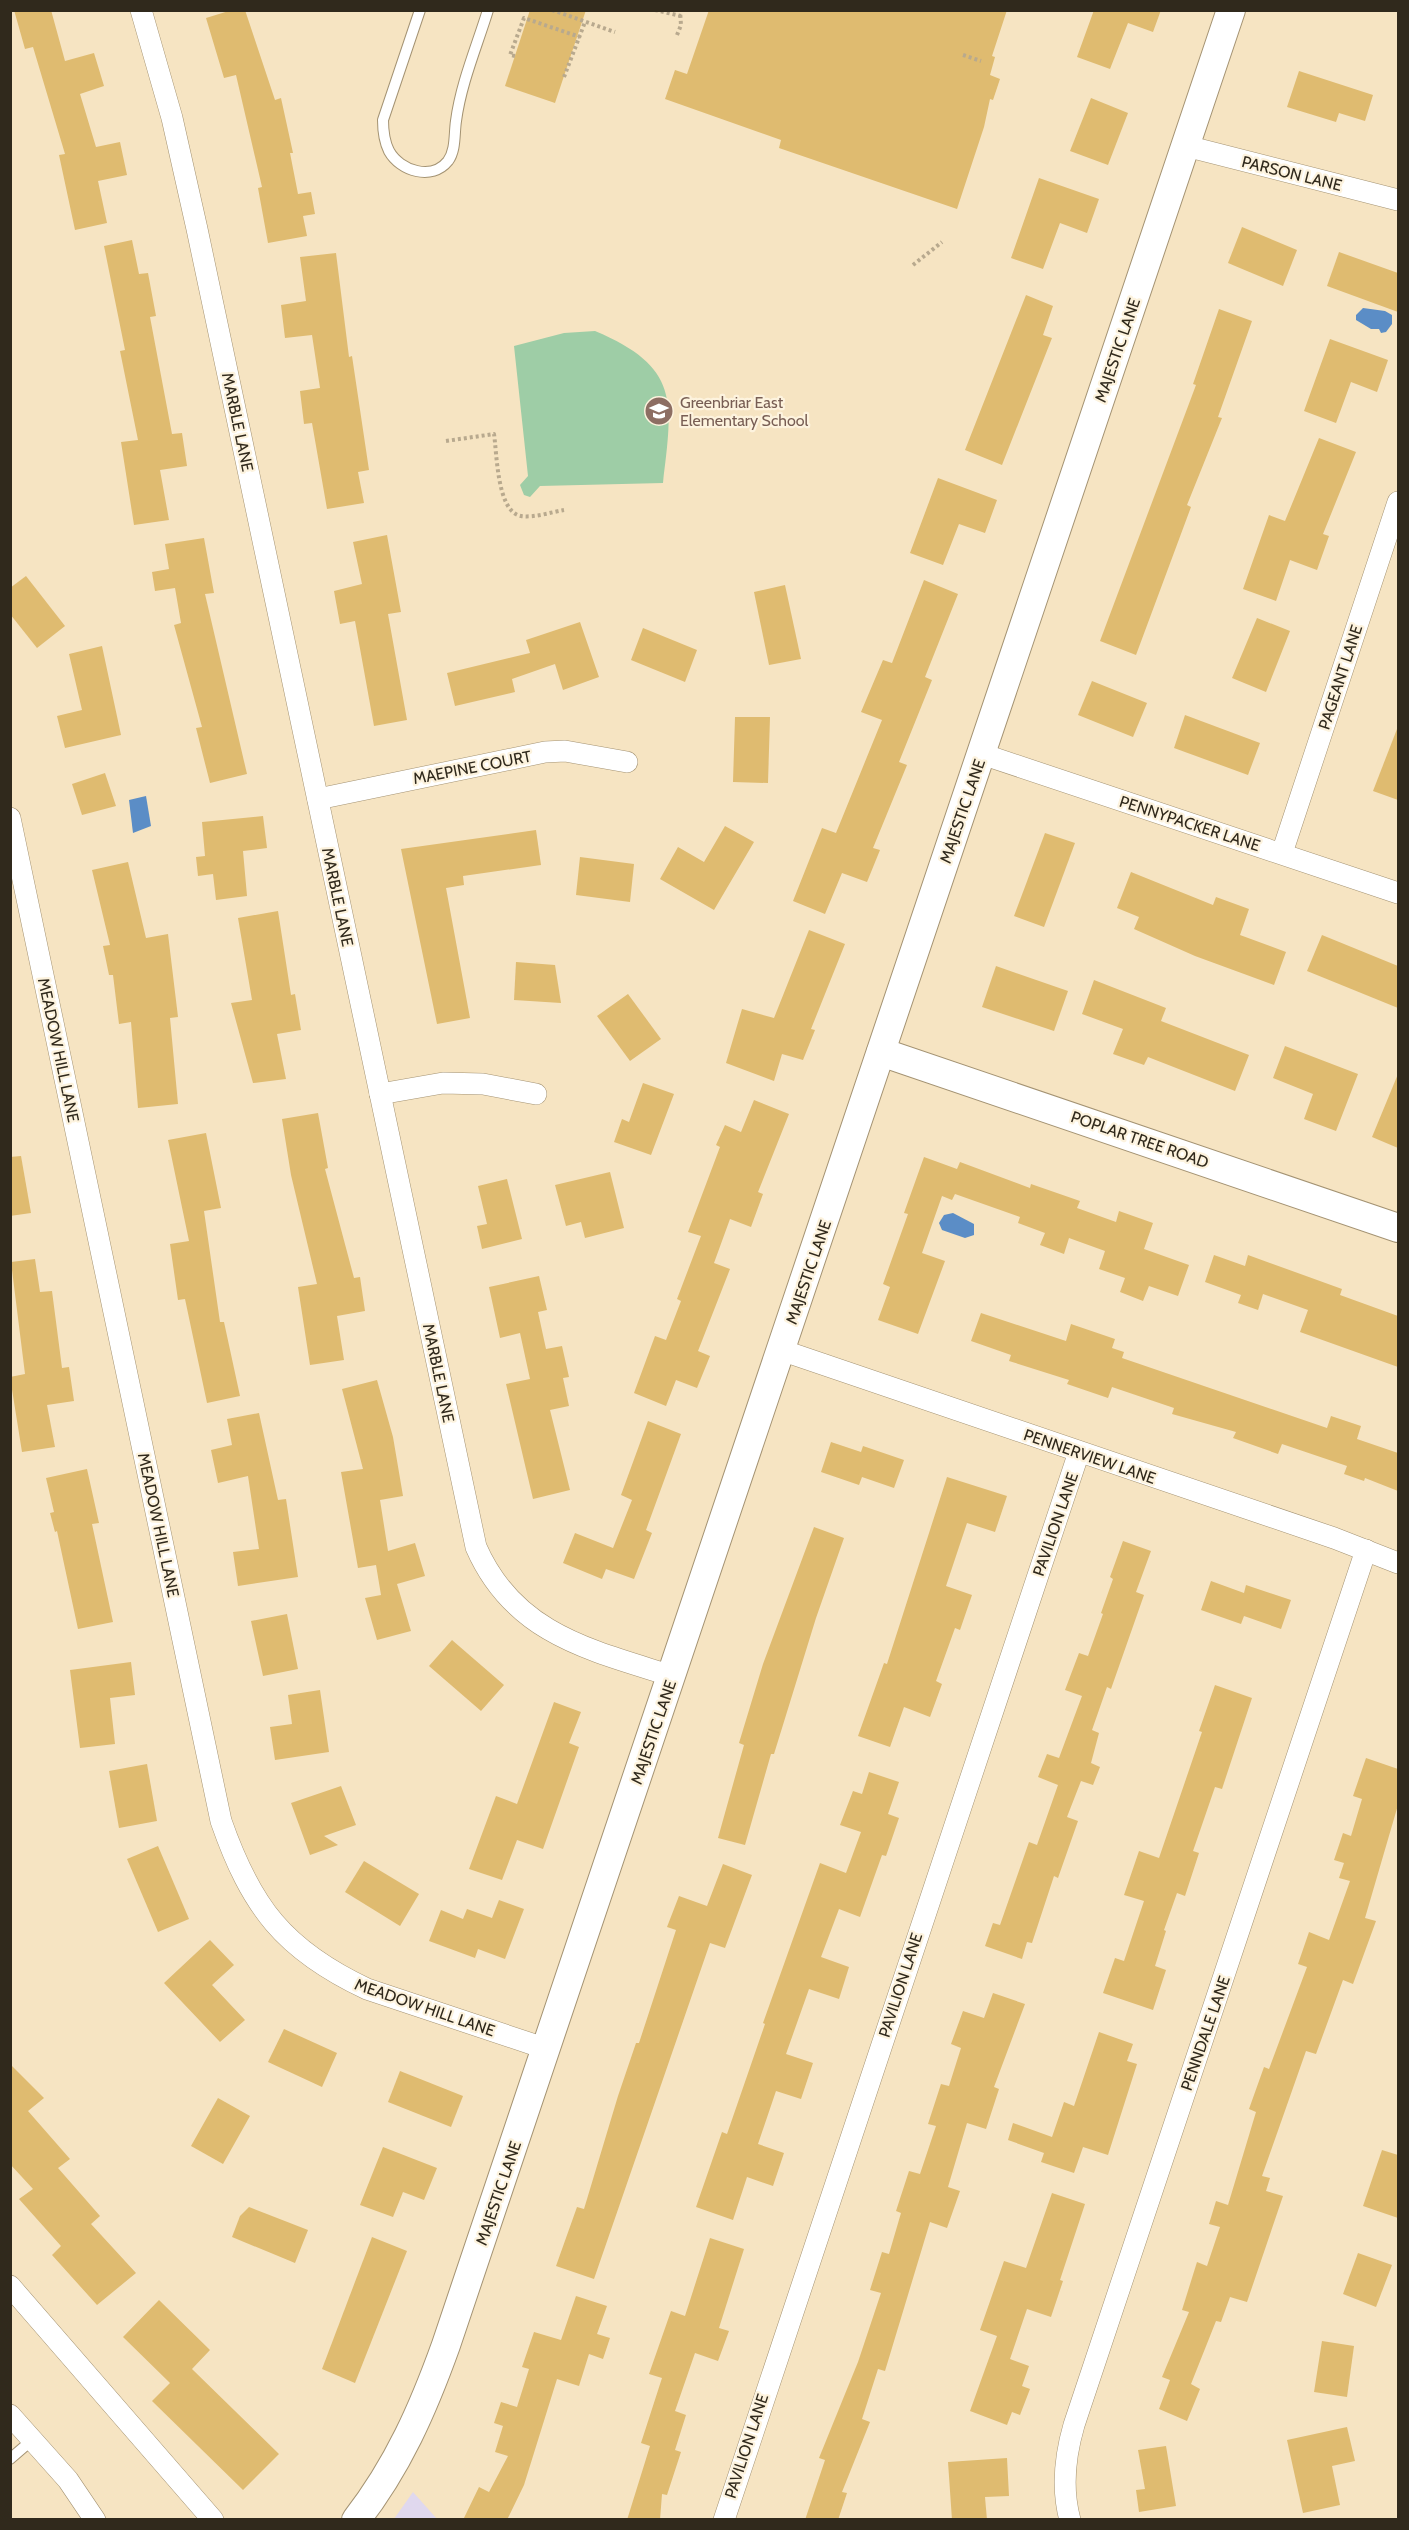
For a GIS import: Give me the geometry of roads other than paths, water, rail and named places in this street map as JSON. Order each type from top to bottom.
[{"type":"street","name":"MARBLE LANE","points":[[141,10],[172,118],[197,229],[476,1547],[484,1564],[514,1605],[534,1622],[556,1636],[672,1676]]},
{"type":"street","name":"MAJESTIC LANE","points":[[356,2520],[393,2469],[423,2408],[547,2049],[1231,10]]},
{"type":"street","name":"PARSON LANE","points":[[1186,146],[1398,200]]},
{"type":"street","name":"PAGEANT LANE","points":[[1282,853],[1392,542],[1398,501]]},
{"type":"street","name":"MAEPINE COURT","points":[[318,799],[545,752],[565,751],[627,762]]},
{"type":"street","name":"PENNYPACKER LANE","points":[[982,754],[1398,893]]},
{"type":"street","name":"MEADOW HILL LANE","points":[[10,818],[221,1821],[237,1867],[253,1895],[273,1922],[296,1945],[339,1976],[367,1989],[547,2049]]},
{"type":"street","name":"POPLAR TREE ROAD","points":[[881,1052],[1398,1228]]},
{"type":"street","points":[[380,1094],[443,1083],[483,1084],[536,1094]]},
{"type":"street","name":"PENNERVIEW LANE","points":[[781,1350],[1366,1550],[1398,1563]]},
{"type":"street","name":"PAVILION LANE","points":[[724,2520],[1079,1452]]},
{"type":"street","name":"PENNDALE LANE","points":[[1070,2520],[1064,2481],[1066,2452],[1074,2425],[1366,1550]]},
{"type":"street","points":[[10,2286],[213,2520]]},
{"type":"street","points":[[10,2415],[68,2480],[95,2520]]},
{"type":"lane","points":[[420,10],[383,120],[383,131],[393,156],[412,170],[423,172],[440,168],[448,161],[453,149],[461,95],[488,10]]},
{"type":"lane","points":[[10,2459],[33,2440]]},
{"type":"water","points":[[1363,308],[1385,311],[1392,315],[1392,324],[1386,332],[1381,333],[1379,329],[1371,329],[1356,320],[1356,315]]},
{"type":"water","points":[[146,796],[151,826],[133,833],[129,800]]},
{"type":"water","points":[[953,1213],[974,1224],[974,1235],[965,1238],[942,1230],[939,1223],[944,1215]]},
{"type":"place","name":"Greenbriar East Elementary School","points":[[659,411]]}]
